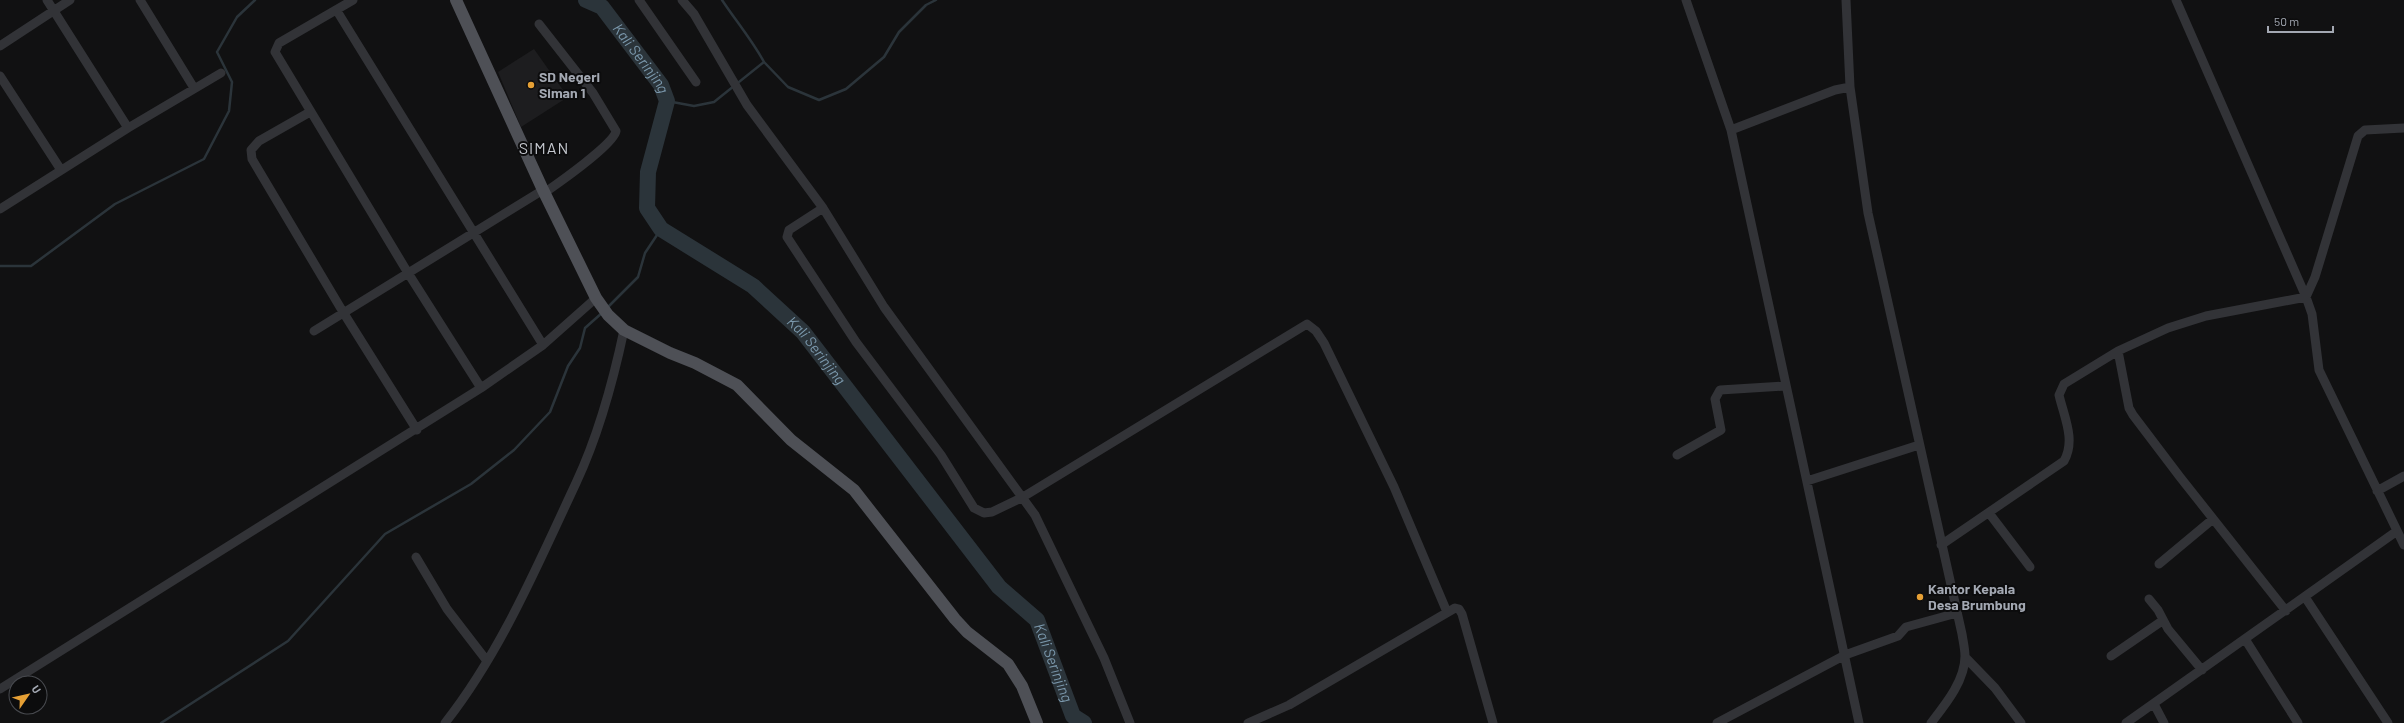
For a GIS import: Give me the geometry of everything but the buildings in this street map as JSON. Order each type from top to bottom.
[{"type":"main road","points":[[456,0],[544,192],[597,300],[608,316],[624,330],[670,353],[695,362],[737,386],[791,440],[854,490],[955,619],[967,632],[1008,664],[1022,686],[1037,723]]},
{"type":"street","points":[[47,0],[128,128]]},
{"type":"street","points":[[0,46],[70,0]]},
{"type":"street","points":[[140,0],[194,88]]},
{"type":"street","points":[[353,0],[337,11],[279,43],[275,49],[278,60],[408,273],[481,388]]},
{"type":"street","points":[[639,0],[696,82]]},
{"type":"street","points":[[682,0],[694,14],[729,75],[752,111],[823,208],[884,307],[945,394],[1035,515],[1104,658],[1130,723]]},
{"type":"street","points":[[1686,0],[1731,130],[1859,723]]},
{"type":"street","points":[[1846,0],[1850,87],[1868,214],[1965,658],[1960,677],[1948,701],[1931,723]]},
{"type":"street","points":[[2176,0],[2306,297],[2312,314],[2319,370],[2404,545]]},
{"type":"street","points":[[337,11],[544,345]]},
{"type":"street","points":[[314,331],[474,232],[544,192],[597,152],[616,134],[613,124],[593,93],[539,24]]},
{"type":"street","points":[[0,209],[128,128],[194,88],[221,74]]},
{"type":"street","points":[[0,76],[61,170]]},
{"type":"street","points":[[1731,130],[1835,90],[1850,87]]},
{"type":"street","points":[[310,112],[259,141],[252,147],[250,154],[343,312],[417,430]]},
{"type":"street","points":[[2306,297],[2327,239],[2358,136],[2365,130],[2404,128]]},
{"type":"street","points":[[823,208],[789,230],[787,237],[856,342],[941,455],[974,508],[984,513],[992,512],[1023,497],[1307,324],[1316,331],[1324,343],[1394,487],[1447,612]]},
{"type":"street","points":[[1941,545],[2064,461],[2070,448],[2059,395],[2064,384],[2118,351],[2168,328],[2206,316],[2306,297]]},
{"type":"street","points":[[0,689],[417,430],[544,345],[597,300]]},
{"type":"street","points":[[445,723],[474,684],[487,661],[538,562],[588,457],[614,374],[624,330]]},
{"type":"street","points":[[2118,351],[2129,408],[2133,415],[2286,611]]},
{"type":"street","points":[[1677,455],[1721,430],[1716,399],[1720,390],[1786,386]]},
{"type":"street","points":[[1807,480],[1919,446]]},
{"type":"street","points":[[2377,491],[2404,476]]},
{"type":"street","points":[[1988,512],[2030,567]]},
{"type":"street","points":[[2158,564],[2213,518]]},
{"type":"street","points":[[2126,723],[2397,531]]},
{"type":"street","points":[[416,558],[447,609],[487,661]]},
{"type":"street","points":[[2305,597],[2388,723]]},
{"type":"street","points":[[2149,599],[2158,610],[2162,621],[2202,670]]},
{"type":"street","points":[[1248,723],[1289,705],[1455,608],[1459,609],[1462,614],[1493,723]]},
{"type":"street","points":[[1717,723],[1845,655],[1898,636],[1906,627],[1956,613]]},
{"type":"street","points":[[2111,656],[2162,621]]},
{"type":"street","points":[[2246,639],[2298,723]]},
{"type":"street","points":[[1965,658],[1995,688],[2021,723]]},
{"type":"street","points":[[2154,704],[2164,723]]},
{"type":"shaded area","name":"SD Negeri Siman 1","points":[[534,49],[568,97],[521,127],[498,72]]},
{"type":"waterway","points":[[0,266],[31,266],[115,204],[204,159],[229,111],[232,82],[217,52],[237,17],[255,0]]},
{"type":"waterway","name":"Kali Serinjing","points":[[586,0],[602,7],[661,85],[667,101],[648,172],[647,208],[661,229],[753,286],[803,332],[999,587],[1037,620],[1073,716],[1084,723]]},
{"type":"waterway","points":[[722,0],[764,62]]},
{"type":"waterway","points":[[667,101],[694,106],[714,102],[764,62],[788,87],[819,100],[846,89],[884,57],[899,32],[926,5],[936,0]]},
{"type":"waterway","points":[[608,307],[638,277],[645,253],[661,229]]},
{"type":"waterway","points":[[161,723],[288,641],[385,534],[471,484],[514,450],[550,412],[568,366],[580,348],[585,328],[603,312]]},
{"type":"place","name":"SD Negeri Siman 1","points":[[531,85]]},
{"type":"place","name":"Kantor Kepala Desa Brumbung","points":[[1920,597]]},
{"type":"district","name":"SIMAN","points":[[544,148]]}]
